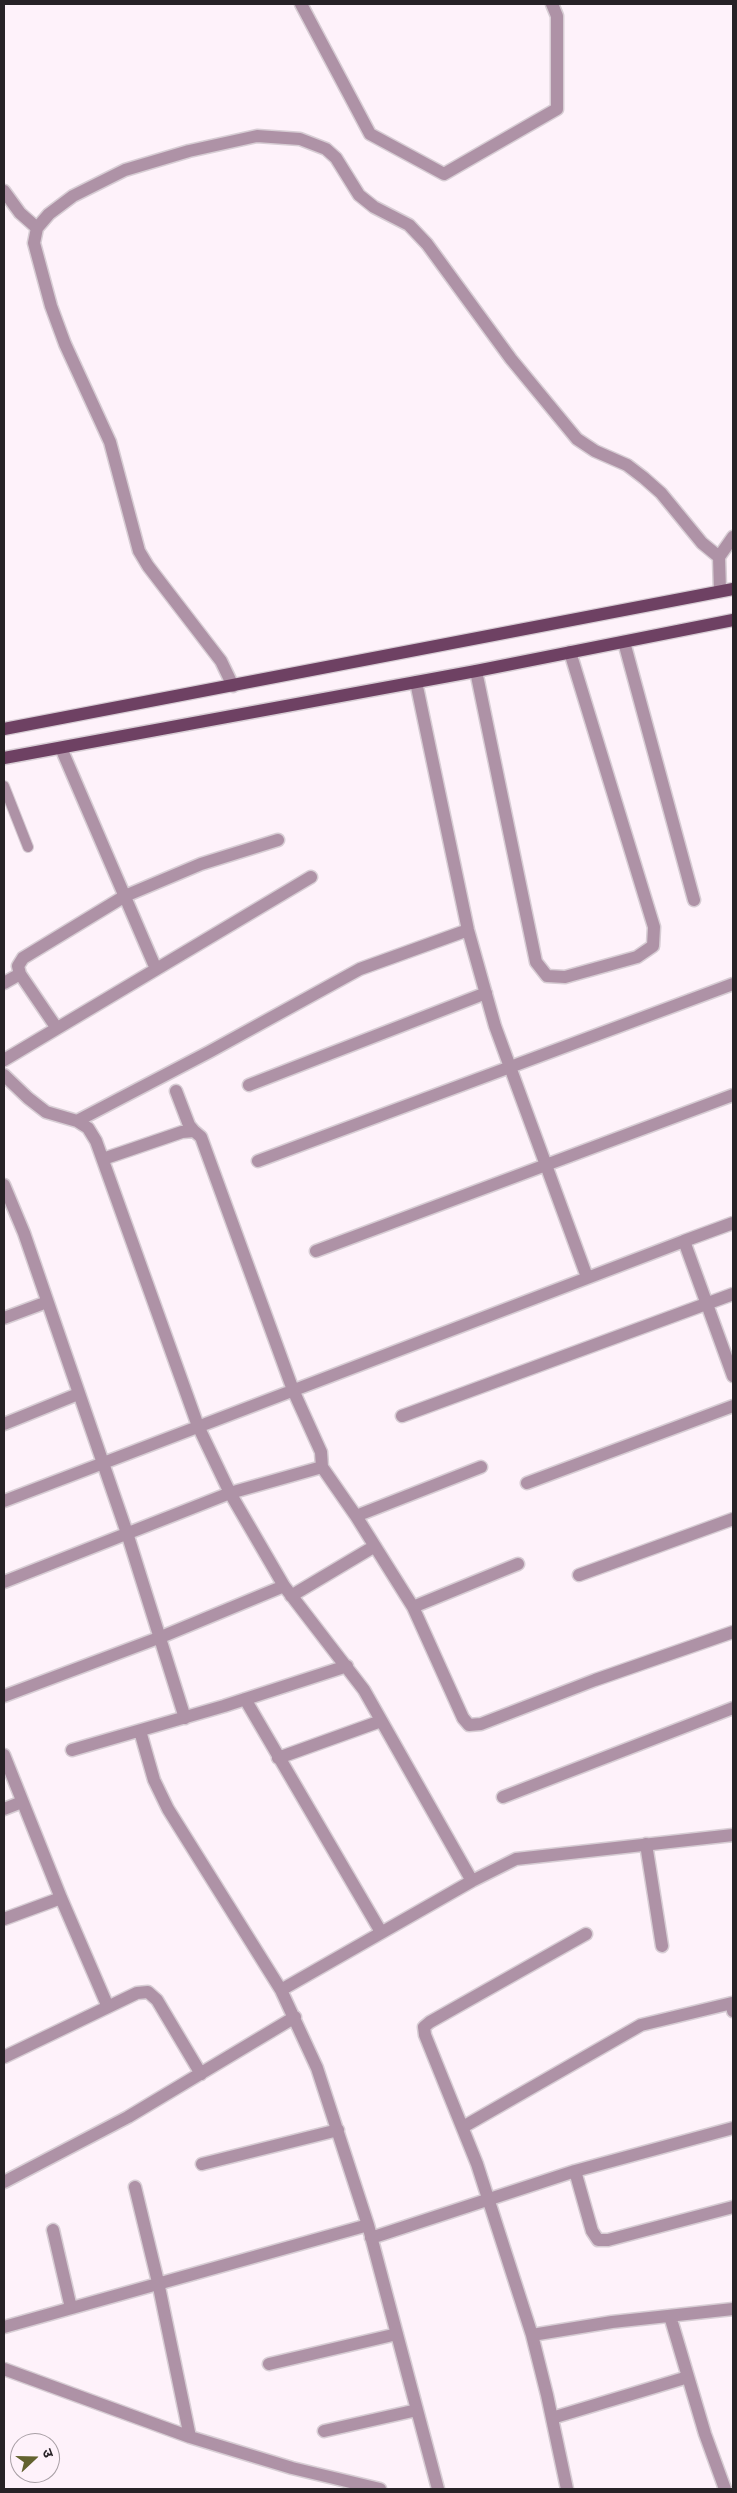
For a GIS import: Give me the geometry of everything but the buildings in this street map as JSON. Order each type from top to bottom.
[{"type":"main road","points":[[4,729],[733,588]]},
{"type":"main road","points":[[4,758],[476,671],[733,620]]},
{"type":"street","points":[[301,4],[370,134],[444,174],[557,108],[558,16],[552,4]]},
{"type":"street","points":[[232,686],[221,661],[148,566],[139,551],[110,442],[65,344],[51,306],[34,243],[37,228],[49,214],[73,196],[98,182],[140,166],[189,151],[257,136],[300,139],[315,143],[336,158],[359,195],[374,207],[409,225],[427,244],[511,359],[578,439],[595,451],[627,465],[644,478],[661,493],[702,543],[719,557]]},
{"type":"street","points":[[4,191],[20,213],[37,228]]},
{"type":"street","points":[[720,591],[719,557],[733,537]]},
{"type":"street","points":[[624,642],[694,900]]},
{"type":"street","points":[[476,671],[536,962],[547,976],[565,977],[637,957],[653,946],[654,927],[570,652]]},
{"type":"street","points":[[416,682],[468,930],[486,993],[509,1066],[587,1277]]},
{"type":"street","points":[[61,748],[156,969]]},
{"type":"street","points":[[56,1027],[20,974],[18,966],[23,958],[124,896],[201,864],[278,840]]},
{"type":"street","points":[[4,1060],[56,1027],[311,877]]},
{"type":"street","points":[[77,1121],[201,1057],[360,969],[468,930]]},
{"type":"street","points":[[4,983],[20,974]]},
{"type":"street","points":[[258,1162],[509,1066],[733,984]]},
{"type":"street","points":[[249,1085],[486,993]]},
{"type":"street","points":[[4,1076],[46,1112],[77,1121],[88,1128],[92,1134],[103,1159],[198,1426],[230,1493],[288,1591],[347,1666],[381,1721],[472,1880]]},
{"type":"street","points":[[176,1090],[189,1125],[201,1137],[293,1390],[321,1452],[322,1468],[356,1516],[413,1607],[463,1718],[469,1725],[480,1724],[594,1680],[733,1632]]},
{"type":"street","points":[[316,1251],[733,1095]]},
{"type":"street","points":[[103,1159],[182,1132],[194,1131]]},
{"type":"street","points":[[4,1185],[9,1208],[47,1302],[127,1533],[185,1718]]},
{"type":"street","points":[[4,1501],[587,1277],[733,1223]]},
{"type":"street","points":[[684,1241],[733,1376]]},
{"type":"street","points":[[402,1416],[733,1294]]},
{"type":"street","points":[[4,1318],[47,1302]]},
{"type":"street","points":[[4,1424],[78,1394]]},
{"type":"street","points":[[527,1483],[733,1406]]},
{"type":"street","points":[[356,1516],[481,1467]]},
{"type":"street","points":[[4,1582],[230,1493],[322,1468]]},
{"type":"street","points":[[580,1575],[733,1519]]},
{"type":"street","points":[[4,1696],[288,1591],[375,1546]]},
{"type":"street","points":[[413,1607],[518,1564]]},
{"type":"street","points":[[72,1750],[245,1700],[347,1666]]},
{"type":"street","points":[[245,1700],[380,1932]]},
{"type":"street","points":[[503,1797],[733,1708]]},
{"type":"street","points":[[278,1758],[381,1721]]},
{"type":"street","points":[[140,1731],[154,1780],[168,1809],[281,1990],[317,2068],[368,2225],[438,2489]]},
{"type":"street","points":[[4,1755],[61,1898],[108,2008]]},
{"type":"street","points":[[4,1810],[22,1802]]},
{"type":"street","points":[[281,1990],[472,1880],[516,1858],[733,1835]]},
{"type":"street","points":[[646,1844],[662,1946]]},
{"type":"street","points":[[4,1919],[61,1898]]},
{"type":"street","points":[[568,2489],[532,2335],[489,2198],[463,2127],[424,2035],[424,2027],[586,1934]]},
{"type":"street","points":[[4,2057],[137,1993],[148,1992],[158,2000],[201,2074]]},
{"type":"street","points":[[463,2127],[641,2024],[732,2003],[733,2012]]},
{"type":"street","points":[[4,2182],[128,2117],[295,2017]]},
{"type":"street","points":[[371,2238],[575,2171],[733,2128]]},
{"type":"street","points":[[202,2164],[338,2130]]},
{"type":"street","points":[[575,2171],[592,2231],[598,2240],[608,2240],[733,2207]]},
{"type":"street","points":[[135,2186],[158,2282],[190,2437]]},
{"type":"street","points":[[4,2328],[158,2282],[368,2225]]},
{"type":"street","points":[[53,2230],[71,2308]]},
{"type":"street","points":[[532,2335],[670,2316],[733,2310]]},
{"type":"street","points":[[670,2316],[725,2489]]},
{"type":"street","points":[[269,2364],[397,2334]]},
{"type":"street","points":[[4,2369],[190,2437],[292,2468],[380,2489]]},
{"type":"street","points":[[552,2418],[688,2377]]},
{"type":"street","points":[[324,2430],[417,2410]]},
{"type":"lane","points":[[4,786],[28,847]]}]
